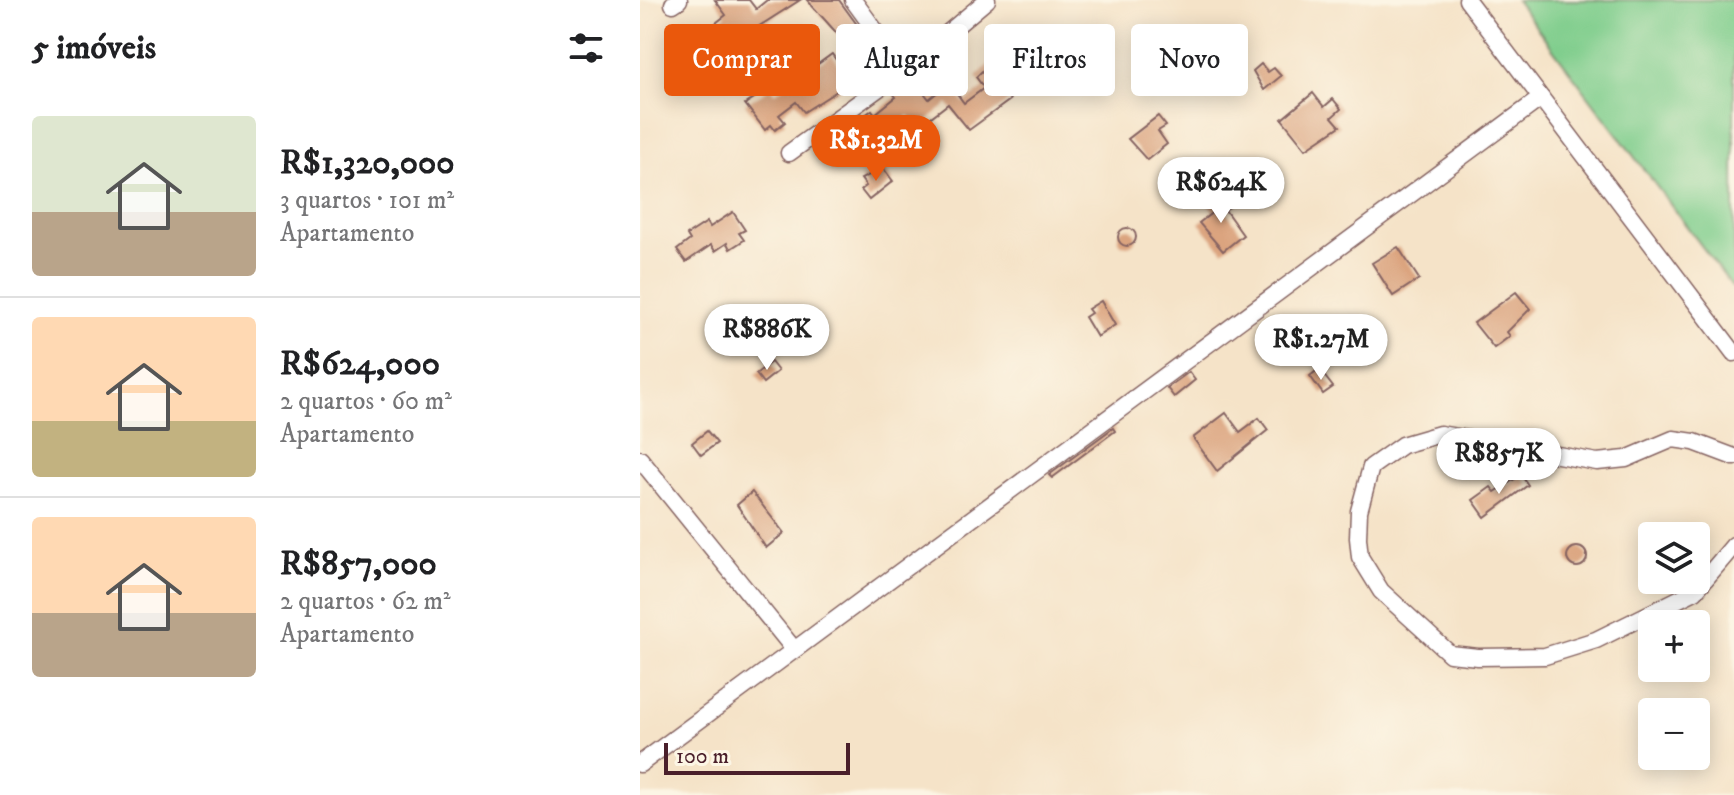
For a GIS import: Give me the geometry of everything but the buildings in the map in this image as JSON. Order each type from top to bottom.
[{"type":"street","points":[[853,0],[870,24]]},
{"type":"street","points":[[959,24],[987,0]]},
{"type":"street","points":[[1467,0],[1734,353]]},
{"type":"street","points":[[789,153],[868,96]]},
{"type":"street","points":[[640,764],[1541,98]]},
{"type":"street","points":[[1734,457],[1694,442],[1673,439],[1626,459],[1597,462],[1440,434],[1402,445],[1371,467],[1359,511],[1358,538],[1360,557],[1381,591],[1450,654],[1478,657],[1545,656],[1596,640],[1695,591],[1734,545]]},
{"type":"street","points":[[640,459],[793,648]]},
{"type":"green space","points":[[1516,0],[1734,0],[1734,289]]}]
